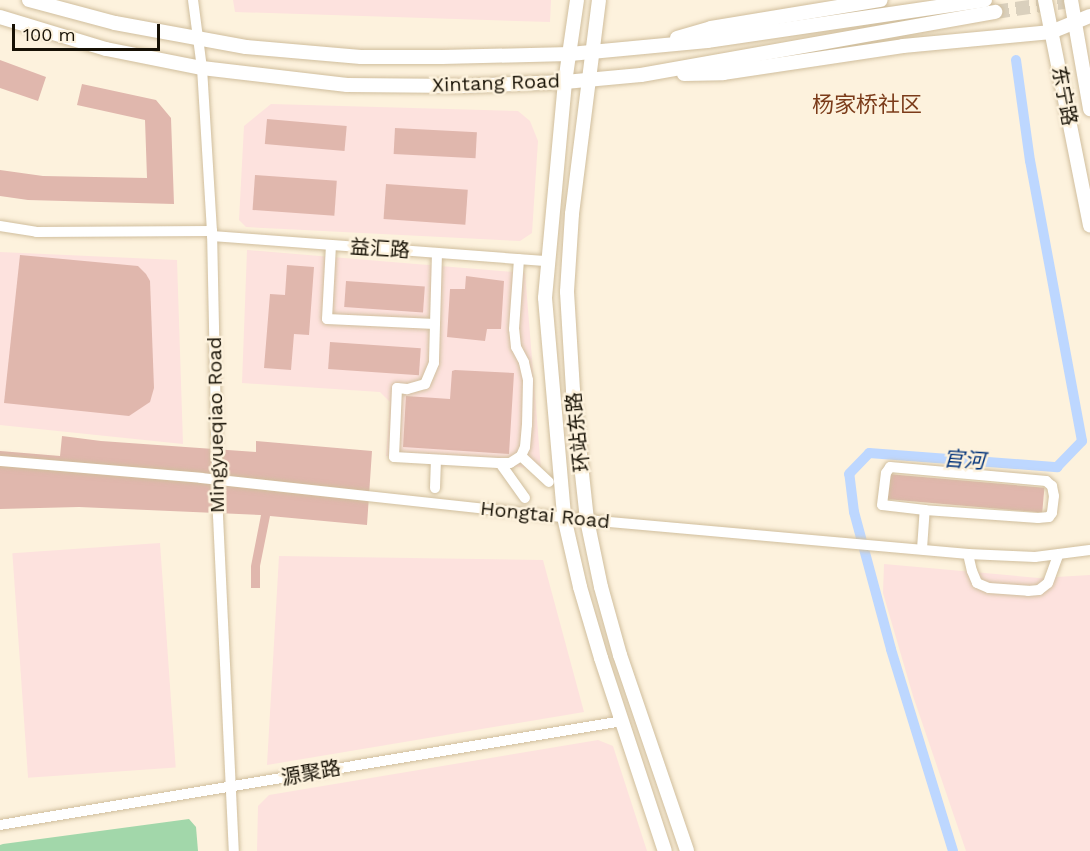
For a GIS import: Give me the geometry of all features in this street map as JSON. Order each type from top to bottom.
[{"type":"main road","name":"Xintang Road","points":[[29,0],[115,23],[199,39],[292,52],[361,57],[570,54],[707,41],[985,0]]},
{"type":"main road","name":"环站东路","points":[[577,0],[565,82],[546,298],[564,517],[580,587],[665,851]]},
{"type":"main road","name":"环站东路","points":[[599,0],[572,214],[567,292],[573,391],[587,520],[601,587],[621,655],[687,851]]},
{"type":"main road","points":[[652,45],[711,28],[881,0]]},
{"type":"main road","name":"东宁路","points":[[1045,0],[1090,226]]},
{"type":"main road","name":"东宁路","points":[[1071,0],[1085,20],[1090,109]]},
{"type":"main road","name":"Xintang Road","points":[[0,17],[106,49],[202,68],[347,85],[462,86],[565,82],[641,75],[995,12]]},
{"type":"main road","points":[[641,75],[723,73],[903,46],[1052,32],[1085,20]]},
{"type":"street","name":"Mingyueqiao Road","points":[[193,0],[202,68],[212,234],[218,480],[229,787],[234,851]]},
{"type":"street","name":"益汇路","points":[[0,226],[36,232],[212,234],[548,261]]},
{"type":"street","points":[[331,245],[327,319],[435,324]]},
{"type":"street","points":[[437,253],[435,324],[430,375],[425,384],[408,389],[397,388],[394,457],[510,463],[521,456],[526,436],[528,380],[524,362],[516,347],[514,329],[519,259]]},
{"type":"street","points":[[521,456],[549,482]]},
{"type":"street","points":[[435,488],[436,460]]},
{"type":"street","name":"Hongtai Road","points":[[0,461],[218,480],[587,520],[969,554],[1058,556],[1090,550]]},
{"type":"street","points":[[500,463],[525,498]]},
{"type":"street","points":[[890,467],[1046,481],[1052,486],[1054,496],[1052,513],[1049,517],[925,510],[882,505],[886,472],[890,467]]},
{"type":"street","points":[[922,549],[925,510]]},
{"type":"street","points":[[969,554],[972,572],[977,583],[989,588],[1028,591],[1039,590],[1048,583],[1058,556]]},
{"type":"street","name":"源聚路","points":[[0,825],[622,721]]},
{"type":"shaded area","points":[[233,0],[551,0],[550,22],[235,12]]},
{"type":"shaded area","points":[[271,104],[518,111],[530,121],[538,141],[532,233],[520,241],[246,227],[239,220],[244,126]]},
{"type":"shaded area","points":[[247,250],[525,273],[541,469],[386,456],[390,402],[380,392],[242,383]]},
{"type":"shaded area","points":[[0,252],[177,260],[183,444],[0,425]]},
{"type":"shaded area","points":[[160,543],[176,767],[28,778],[12,553]]},
{"type":"shaded area","points":[[279,556],[543,560],[584,712],[267,765]]},
{"type":"shaded area","points":[[884,564],[1039,578],[1090,575],[1090,851],[966,851],[913,696],[883,593]]},
{"type":"shaded area","points":[[598,740],[613,746],[647,851],[257,851],[258,806],[269,795]]},
{"type":"green space","points":[[189,819],[196,827],[198,851],[0,851],[0,845],[3,844]]},
{"type":"building","points":[[0,60],[46,77],[38,101],[0,88]]},
{"type":"building","points":[[82,84],[156,100],[171,118],[174,204],[28,200],[0,196],[0,170],[43,176],[147,178],[145,120],[77,105]]},
{"type":"building","points":[[267,119],[347,126],[345,151],[265,144]]},
{"type":"building","points":[[395,128],[477,132],[476,158],[394,154]]},
{"type":"building","points":[[255,175],[337,181],[334,216],[253,210]]},
{"type":"building","points":[[386,184],[468,190],[465,225],[384,219]]},
{"type":"building","points":[[20,255],[138,266],[146,274],[150,281],[154,388],[150,402],[129,416],[4,403]]},
{"type":"building","points":[[287,265],[314,267],[309,335],[294,334],[291,370],[264,368],[270,294],[285,295]]},
{"type":"building","points":[[466,276],[504,281],[501,329],[487,329],[485,341],[447,337],[450,289],[465,289]]},
{"type":"building","points":[[346,281],[425,287],[423,312],[344,307]]},
{"type":"building","points":[[330,342],[421,348],[419,375],[328,369]]},
{"type":"building","points":[[452,371],[514,373],[509,454],[403,447],[406,396],[450,399]]},
{"type":"building","points":[[62,436],[256,452],[256,441],[372,451],[367,525],[270,516],[260,566],[260,588],[251,588],[251,566],[261,515],[79,507],[0,509],[0,451],[60,456]]},
{"type":"building","points":[[888,474],[1044,488],[1042,513],[886,499]]},
{"type":"waterway","name":"官河","points":[[953,851],[891,649],[854,512],[849,474],[869,453],[1057,467],[1082,441],[1030,161],[1016,60]]},
{"type":"tunnel","points":[[995,12],[1077,0]]},
{"type":"district","name":"杨家桥社区","points":[[867,105]]}]
